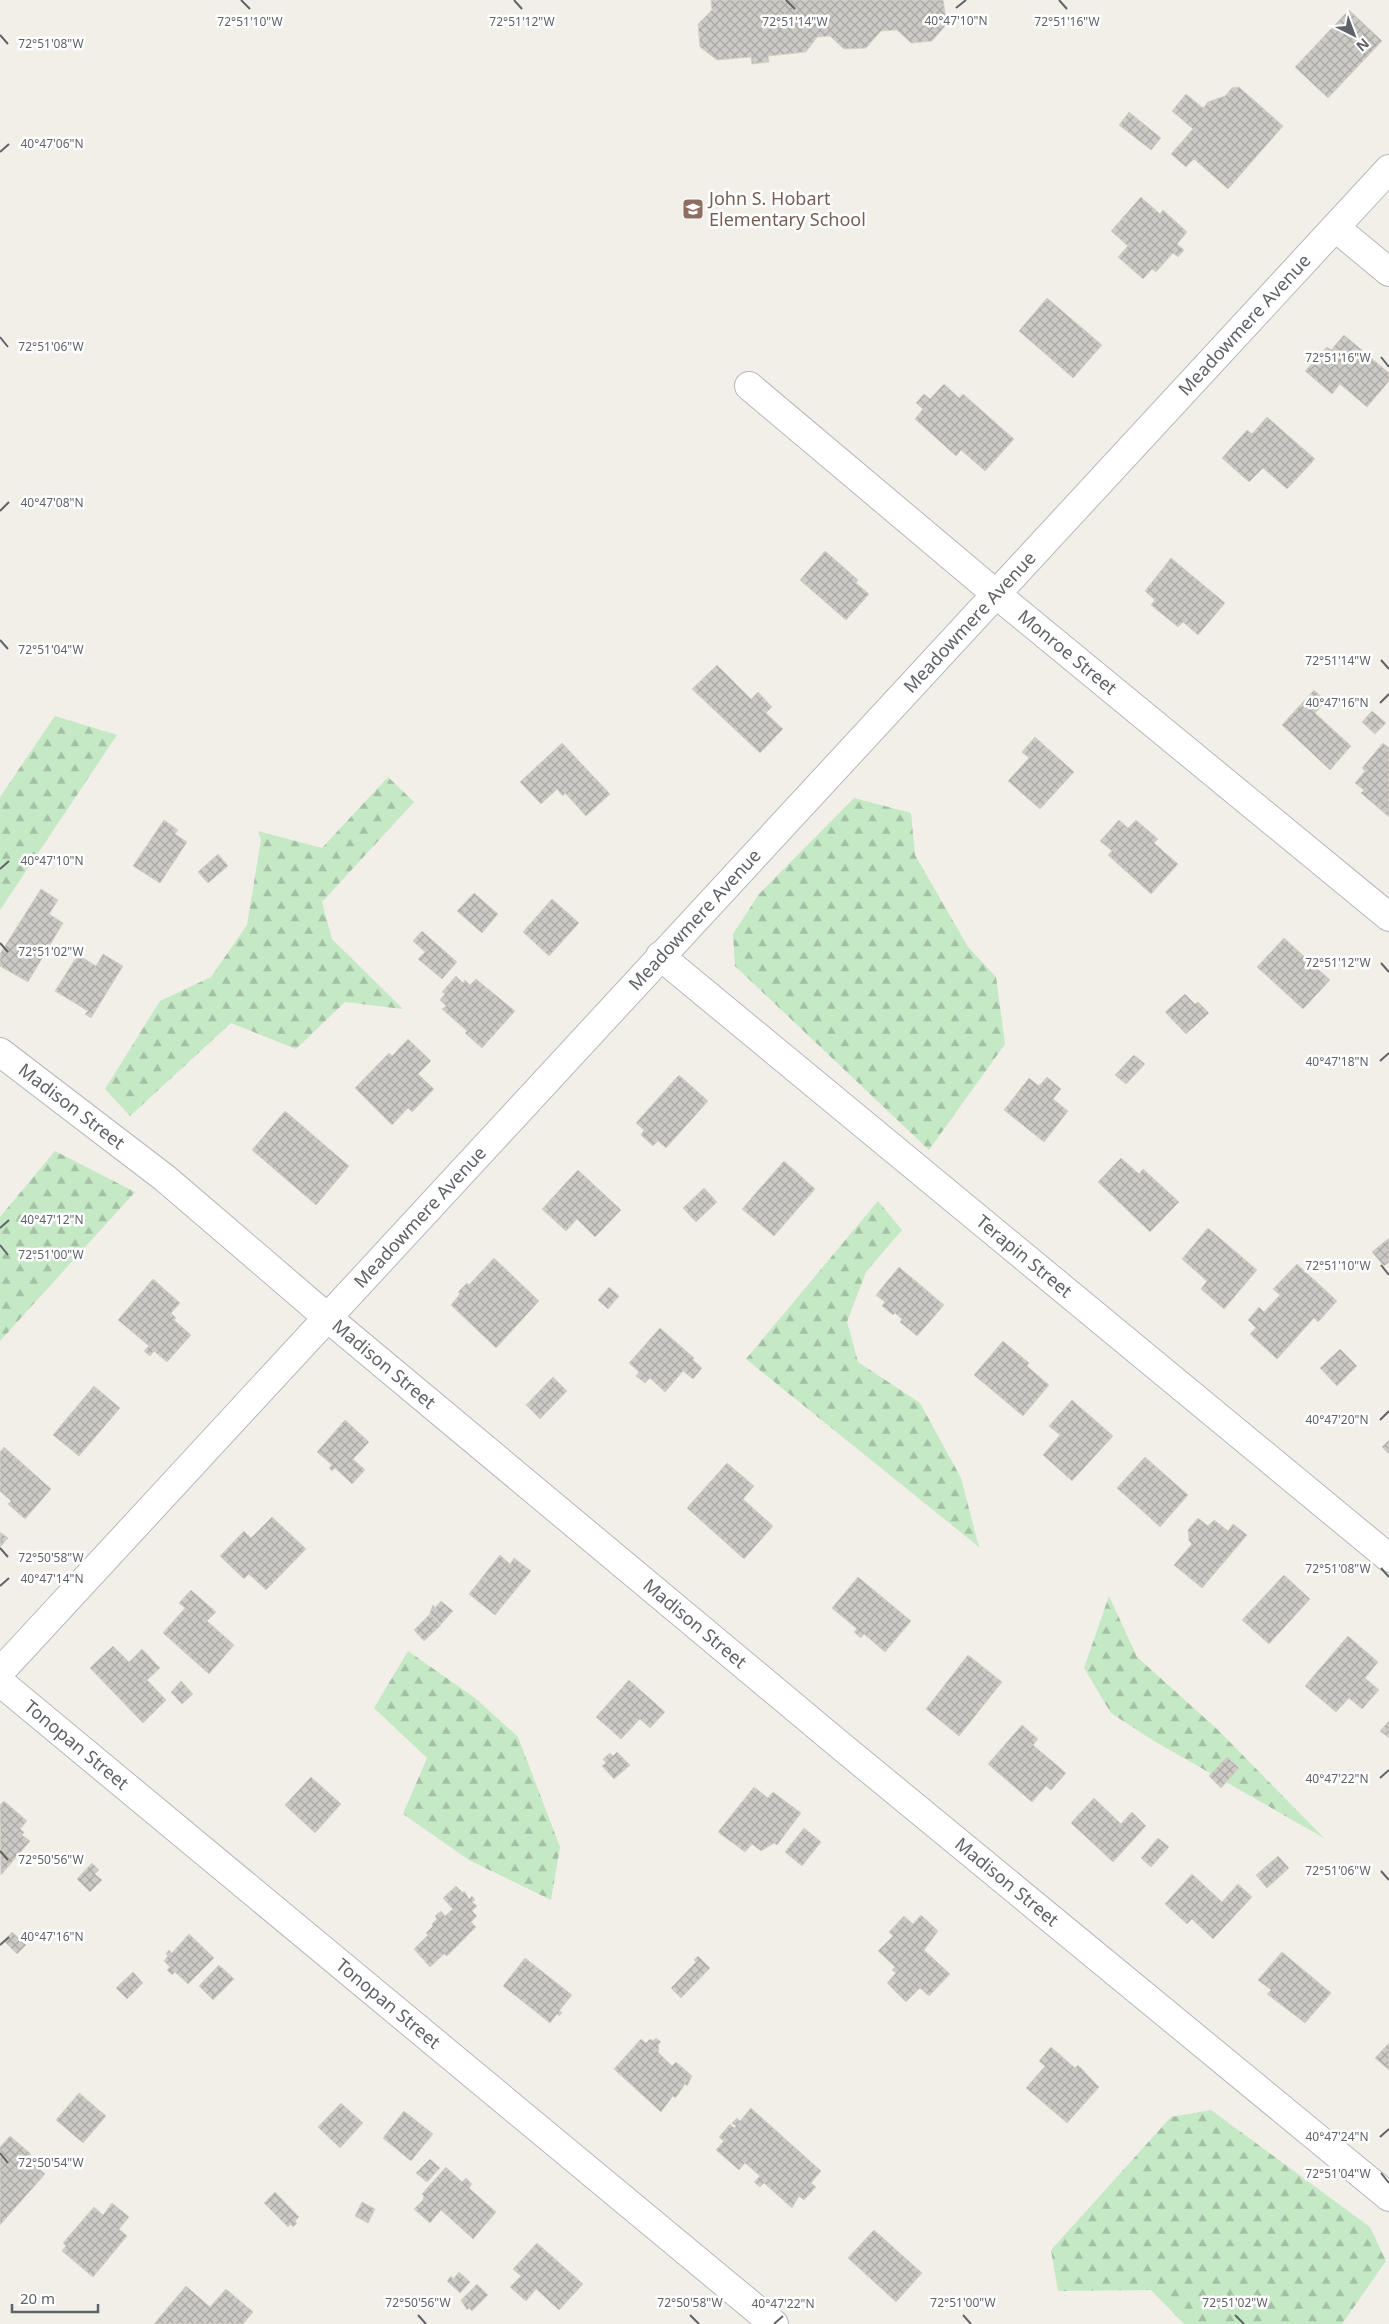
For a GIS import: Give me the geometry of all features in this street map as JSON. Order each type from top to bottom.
[{"type":"street","name":"Meadowmere Avenue","points":[[0,1672],[1389,169]]},
{"type":"street","points":[[1336,228],[1389,272]]},
{"type":"street","name":"Monroe Street","points":[[748,386],[996,594],[1389,917]]},
{"type":"street","name":"Terapin Street","points":[[660,956],[1389,1558]]},
{"type":"street","name":"Madison Street","points":[[0,1052],[166,1179],[328,1318],[848,1752],[1389,2197]]},
{"type":"street","name":"Tonopan Street","points":[[0,1682],[774,2324]]},
{"type":"green space","points":[[55,716],[117,735],[0,910],[0,797]]},
{"type":"green space","points":[[388,777],[414,802],[322,902],[332,939],[403,1009],[345,1002],[296,1049],[231,1023],[130,1116],[105,1089],[160,1001],[211,977],[247,925],[261,840],[258,831],[322,848]]},
{"type":"green space","points":[[854,798],[911,813],[915,855],[968,947],[996,977],[1005,1044],[929,1150],[735,966],[733,934],[759,894]]},
{"type":"green space","points":[[55,1151],[135,1192],[0,1341],[0,1217]]},
{"type":"green space","points":[[878,1201],[902,1230],[866,1272],[847,1322],[858,1362],[920,1403],[961,1478],[979,1547],[746,1359]]},
{"type":"green space","points":[[1109,1596],[1137,1657],[1217,1729],[1324,1838],[1154,1741],[1111,1713],[1084,1668]]},
{"type":"green space","points":[[408,1651],[475,1698],[518,1737],[560,1847],[551,1900],[469,1860],[403,1814],[427,1758],[374,1708]]},
{"type":"green space","points":[[1211,2110],[1370,2227],[1386,2261],[1342,2324],[1184,2324],[1151,2290],[1058,2291],[1051,2250],[1171,2117]]},
{"type":"building","points":[[711,0],[943,0],[947,24],[932,41],[911,43],[897,30],[881,31],[866,48],[844,49],[830,36],[817,37],[806,52],[768,56],[769,62],[752,64],[751,57],[717,60],[700,47],[698,24],[712,10]]},
{"type":"building","points":[[1349,10],[1382,41],[1328,98],[1295,67]]},
{"type":"building","points":[[1239,87],[1283,126],[1228,189],[1194,159],[1186,167],[1171,154],[1193,129],[1172,111],[1186,94],[1203,108],[1208,102],[1225,96],[1232,88]]},
{"type":"building","points":[[1129,112],[1161,138],[1151,150],[1119,125]]},
{"type":"building","points":[[1141,197],[1160,214],[1163,210],[1187,232],[1177,244],[1184,250],[1178,257],[1173,253],[1156,272],[1152,269],[1143,279],[1118,257],[1128,246],[1111,231]]},
{"type":"building","points":[[1047,298],[1102,345],[1073,378],[1019,331]]},
{"type":"building","points":[[1344,335],[1389,373],[1389,381],[1367,407],[1340,384],[1332,394],[1305,371],[1327,347],[1331,350]]},
{"type":"building","points":[[944,384],[959,398],[963,394],[1014,439],[985,471],[961,450],[956,456],[915,419],[923,409],[916,403],[924,394],[930,399]]},
{"type":"building","points":[[1267,417],[1315,459],[1287,489],[1263,468],[1249,482],[1222,458],[1247,430],[1252,434]]},
{"type":"building","points":[[825,551],[858,580],[856,583],[869,594],[846,620],[800,580]]},
{"type":"building","points":[[1171,558],[1225,603],[1198,635],[1183,622],[1178,627],[1151,605],[1155,600],[1145,591]]},
{"type":"building","points":[[717,665],[751,699],[758,692],[772,707],[766,713],[783,729],[760,753],[692,689]]},
{"type":"building","points":[[1314,690],[1326,701],[1315,713],[1351,746],[1330,770],[1282,725]]},
{"type":"building","points":[[1372,711],[1386,723],[1375,734],[1362,722]]},
{"type":"building","points":[[1035,737],[1074,772],[1040,809],[1008,781],[1029,758],[1022,752]]},
{"type":"building","points":[[562,743],[610,794],[586,816],[565,793],[563,796],[557,789],[541,804],[520,782]]},
{"type":"building","points":[[1383,743],[1389,748],[1389,817],[1361,793],[1364,790],[1355,783],[1365,771],[1362,768]]},
{"type":"building","points":[[164,820],[178,830],[175,834],[187,842],[160,883],[133,866]]},
{"type":"building","points":[[1119,820],[1128,828],[1136,820],[1158,839],[1154,843],[1178,864],[1151,894],[1108,855],[1112,851],[1100,841]]},
{"type":"building","points":[[218,854],[228,866],[208,883],[198,872]]},
{"type":"building","points":[[41,889],[58,900],[49,914],[63,923],[28,982],[0,966],[0,954]]},
{"type":"building","points":[[474,893],[498,914],[482,933],[457,911]]},
{"type":"building","points":[[552,899],[579,923],[549,956],[523,932]]},
{"type":"building","points":[[422,931],[457,962],[442,979],[418,959],[425,952],[413,941]]},
{"type":"building","points":[[1284,938],[1330,980],[1303,1009],[1257,967]]},
{"type":"building","points":[[103,954],[123,966],[91,1018],[85,1014],[88,1011],[55,991],[78,955],[96,966]]},
{"type":"building","points":[[456,976],[463,983],[465,980],[470,985],[476,979],[515,1011],[482,1048],[465,1033],[467,1031],[442,1009],[446,1006],[440,1000],[445,994],[442,992]]},
{"type":"building","points":[[1185,994],[1195,1004],[1198,1002],[1209,1013],[1186,1034],[1165,1012]]},
{"type":"building","points":[[408,1039],[431,1061],[418,1074],[434,1089],[412,1112],[408,1108],[392,1125],[355,1088],[389,1053],[392,1056]]},
{"type":"building","points":[[1134,1055],[1145,1064],[1126,1084],[1115,1075]]},
{"type":"building","points":[[679,1075],[708,1101],[666,1148],[658,1141],[653,1146],[641,1135],[644,1130],[636,1123]]},
{"type":"building","points":[[1047,1077],[1061,1089],[1053,1099],[1068,1111],[1044,1142],[1004,1110],[1029,1078],[1039,1086]]},
{"type":"building","points":[[285,1111],[349,1166],[316,1205],[252,1150]]},
{"type":"building","points":[[1121,1158],[1139,1174],[1143,1169],[1179,1202],[1150,1232],[1098,1182]]},
{"type":"building","points":[[784,1161],[815,1189],[774,1236],[742,1209]]},
{"type":"building","points":[[578,1170],[621,1210],[595,1237],[577,1219],[566,1231],[542,1209]]},
{"type":"building","points":[[704,1188],[717,1202],[696,1222],[683,1208]]},
{"type":"building","points":[[1208,1228],[1257,1270],[1224,1309],[1201,1289],[1207,1281],[1182,1259]]},
{"type":"building","points":[[1389,1238],[1389,1262],[1384,1266],[1372,1252]]},
{"type":"building","points":[[494,1258],[539,1301],[496,1348],[451,1305],[460,1294],[458,1292],[467,1283],[469,1285]]},
{"type":"building","points":[[1297,1264],[1337,1301],[1318,1322],[1314,1318],[1277,1359],[1250,1334],[1256,1328],[1248,1320],[1259,1307],[1264,1312],[1280,1295],[1273,1289]]},
{"type":"building","points":[[899,1267],[944,1305],[917,1336],[900,1322],[902,1319],[895,1313],[893,1315],[882,1306],[885,1302],[876,1295]]},
{"type":"building","points":[[153,1279],[180,1303],[171,1313],[176,1318],[174,1320],[191,1335],[167,1362],[154,1351],[150,1356],[144,1351],[149,1346],[118,1320]]},
{"type":"building","points":[[609,1287],[619,1296],[608,1309],[598,1300]]},
{"type":"building","points":[[660,1328],[694,1358],[693,1360],[702,1368],[693,1379],[683,1371],[665,1392],[650,1378],[645,1383],[636,1376],[639,1372],[629,1363]]},
{"type":"building","points":[[1003,1341],[1029,1363],[1027,1366],[1049,1385],[1023,1416],[974,1375]]},
{"type":"building","points":[[1340,1349],[1357,1366],[1337,1386],[1320,1368]]},
{"type":"building","points":[[553,1377],[567,1391],[540,1419],[526,1405]]},
{"type":"building","points":[[94,1386],[120,1408],[79,1456],[53,1435]]},
{"type":"building","points":[[1072,1400],[1113,1436],[1072,1481],[1043,1455],[1060,1435],[1049,1426]]},
{"type":"building","points":[[345,1420],[369,1442],[353,1459],[365,1470],[352,1484],[335,1468],[332,1471],[329,1468],[332,1465],[317,1452]]},
{"type":"building","points":[[1389,1440],[1389,1454],[1382,1447]]},
{"type":"building","points":[[4,1447],[51,1489],[25,1519],[8,1504],[11,1501],[0,1491],[0,1452]]},
{"type":"building","points":[[1145,1457],[1188,1495],[1160,1527],[1117,1488]]},
{"type":"building","points":[[727,1463],[754,1486],[743,1499],[773,1526],[744,1559],[687,1508]]},
{"type":"building","points":[[272,1517],[306,1549],[266,1590],[249,1574],[244,1579],[220,1556],[244,1531],[251,1538]]},
{"type":"building","points":[[1198,1518],[1208,1526],[1214,1520],[1228,1531],[1233,1524],[1247,1535],[1202,1588],[1174,1565],[1192,1544],[1189,1541],[1188,1530]]},
{"type":"building","points":[[0,1532],[8,1538],[0,1547]]},
{"type":"building","points":[[500,1555],[510,1564],[514,1558],[531,1571],[495,1615],[469,1594]]},
{"type":"building","points":[[1284,1575],[1310,1599],[1269,1644],[1242,1620]]},
{"type":"building","points":[[858,1577],[911,1621],[885,1652],[864,1634],[861,1638],[854,1632],[857,1629],[832,1608]]},
{"type":"building","points":[[191,1590],[216,1612],[207,1621],[234,1645],[209,1674],[163,1633],[185,1608],[179,1603]]},
{"type":"building","points":[[441,1601],[453,1611],[441,1624],[430,1613],[433,1605],[435,1608]]},
{"type":"building","points":[[430,1614],[441,1625],[424,1641],[414,1630]]},
{"type":"building","points":[[1348,1636],[1378,1662],[1365,1678],[1379,1690],[1362,1709],[1349,1698],[1336,1712],[1305,1686]]},
{"type":"building","points":[[113,1646],[129,1662],[142,1649],[160,1668],[147,1680],[166,1700],[143,1723],[90,1668]]},
{"type":"building","points":[[968,1655],[1002,1682],[959,1736],[926,1709]]},
{"type":"building","points":[[629,1680],[665,1712],[650,1728],[640,1719],[621,1739],[596,1717]]},
{"type":"building","points":[[181,1681],[193,1694],[182,1704],[171,1692]]},
{"type":"building","points":[[1389,1721],[1389,1738],[1380,1731]]},
{"type":"building","points":[[1022,1725],[1038,1739],[1033,1745],[1066,1773],[1051,1790],[1046,1786],[1032,1802],[988,1764]]},
{"type":"building","points":[[617,1752],[630,1765],[614,1779],[602,1766],[606,1763],[603,1759],[610,1753],[613,1756]]},
{"type":"building","points":[[1227,1757],[1239,1768],[1221,1788],[1209,1776]]},
{"type":"building","points":[[311,1777],[341,1804],[315,1833],[285,1805]]},
{"type":"building","points":[[754,1787],[768,1798],[773,1792],[801,1813],[777,1845],[774,1843],[761,1851],[752,1844],[745,1852],[718,1832]]},
{"type":"building","points":[[1094,1798],[1121,1824],[1132,1812],[1146,1826],[1113,1862],[1071,1823]]},
{"type":"building","points":[[4,1801],[27,1821],[20,1829],[24,1832],[22,1835],[30,1841],[1,1875],[0,1805]]},
{"type":"building","points":[[804,1828],[821,1842],[802,1866],[785,1852]]},
{"type":"building","points":[[1158,1838],[1169,1847],[1151,1867],[1141,1858]]},
{"type":"building","points":[[1278,1856],[1289,1868],[1267,1888],[1256,1875]]},
{"type":"building","points":[[92,1863],[99,1870],[95,1874],[102,1880],[90,1892],[77,1879]]},
{"type":"building","points":[[1192,1874],[1222,1902],[1238,1884],[1252,1897],[1213,1939],[1192,1919],[1187,1924],[1165,1904]]},
{"type":"building","points":[[456,1886],[463,1893],[464,1891],[469,1899],[472,1896],[475,1900],[472,1902],[477,1906],[472,1911],[477,1916],[471,1922],[476,1927],[447,1956],[444,1954],[430,1967],[414,1949],[428,1935],[426,1933],[437,1919],[435,1916],[441,1911],[445,1916],[453,1909],[443,1898]]},
{"type":"building","points":[[921,1915],[938,1931],[924,1950],[950,1974],[929,1996],[920,1988],[906,2002],[887,1983],[896,1973],[892,1970],[895,1967],[878,1951],[893,1936],[889,1932],[904,1916],[913,1924]]},
{"type":"building","points":[[12,1932],[26,1945],[17,1954],[4,1941]]},
{"type":"building","points":[[189,1934],[214,1958],[188,1984],[175,1972],[172,1975],[167,1970],[170,1967],[164,1961],[168,1956],[166,1954],[169,1950],[172,1953]]},
{"type":"building","points":[[1282,1952],[1331,1993],[1305,2023],[1267,1994],[1271,1990],[1258,1980]]},
{"type":"building","points":[[698,1956],[710,1968],[681,1998],[671,1988],[696,1962],[694,1960]]},
{"type":"building","points":[[525,1958],[572,1995],[559,2011],[562,2012],[559,2016],[557,2014],[550,2023],[503,1986]]},
{"type":"building","points":[[219,1965],[234,1979],[213,2000],[199,1986]]},
{"type":"building","points":[[133,1972],[143,1983],[127,1999],[116,1988]]},
{"type":"building","points":[[656,2038],[661,2042],[658,2045],[658,2052],[672,2066],[676,2062],[692,2076],[687,2086],[685,2084],[675,2098],[673,2096],[661,2112],[614,2069],[641,2039],[646,2043],[650,2039],[653,2041]]},
{"type":"building","points":[[1389,2043],[1389,2070],[1375,2058]]},
{"type":"building","points":[[1051,2047],[1075,2068],[1078,2065],[1099,2087],[1067,2123],[1026,2088],[1045,2066],[1039,2061]]},
{"type":"building","points":[[79,2093],[106,2116],[83,2143],[56,2120]]},
{"type":"building","points":[[341,2103],[363,2123],[340,2148],[318,2127]]},
{"type":"building","points":[[751,2108],[821,2171],[811,2183],[816,2187],[804,2200],[799,2196],[792,2208],[764,2183],[760,2187],[754,2182],[760,2176],[745,2163],[739,2170],[716,2150],[724,2141],[719,2137],[730,2124],[734,2128],[736,2126],[732,2123],[737,2118],[740,2121]]},
{"type":"building","points":[[404,2111],[433,2134],[411,2161],[383,2138]]},
{"type":"building","points":[[10,2136],[31,2154],[27,2158],[45,2174],[0,2225],[0,2147]]},
{"type":"building","points":[[430,2159],[440,2168],[427,2182],[416,2173]]},
{"type":"building","points":[[446,2167],[462,2182],[466,2178],[472,2184],[469,2188],[496,2212],[473,2239],[441,2210],[430,2223],[414,2209],[423,2200],[424,2196],[422,2194]]},
{"type":"building","points":[[275,2192],[299,2217],[293,2227],[290,2224],[288,2227],[264,2203]]},
{"type":"building","points":[[362,2202],[375,2209],[368,2223],[355,2216]]},
{"type":"building","points":[[112,2203],[129,2217],[119,2229],[127,2236],[93,2277],[62,2251],[66,2246],[63,2243],[94,2207],[103,2215]]},
{"type":"building","points":[[874,2230],[922,2273],[896,2302],[848,2258]]},
{"type":"building","points":[[537,2243],[583,2284],[559,2310],[536,2289],[526,2301],[510,2287],[521,2276],[513,2269]]},
{"type":"building","points":[[459,2272],[470,2282],[460,2293],[447,2281],[451,2276],[453,2279]]},
{"type":"building","points":[[477,2284],[488,2295],[472,2311],[469,2308],[467,2310],[461,2300]]},
{"type":"building","points":[[186,2286],[210,2307],[226,2289],[253,2312],[243,2324],[154,2324]]},
{"type":"place","name":"John S. Hobart Elementary School","points":[[693,209]]}]
